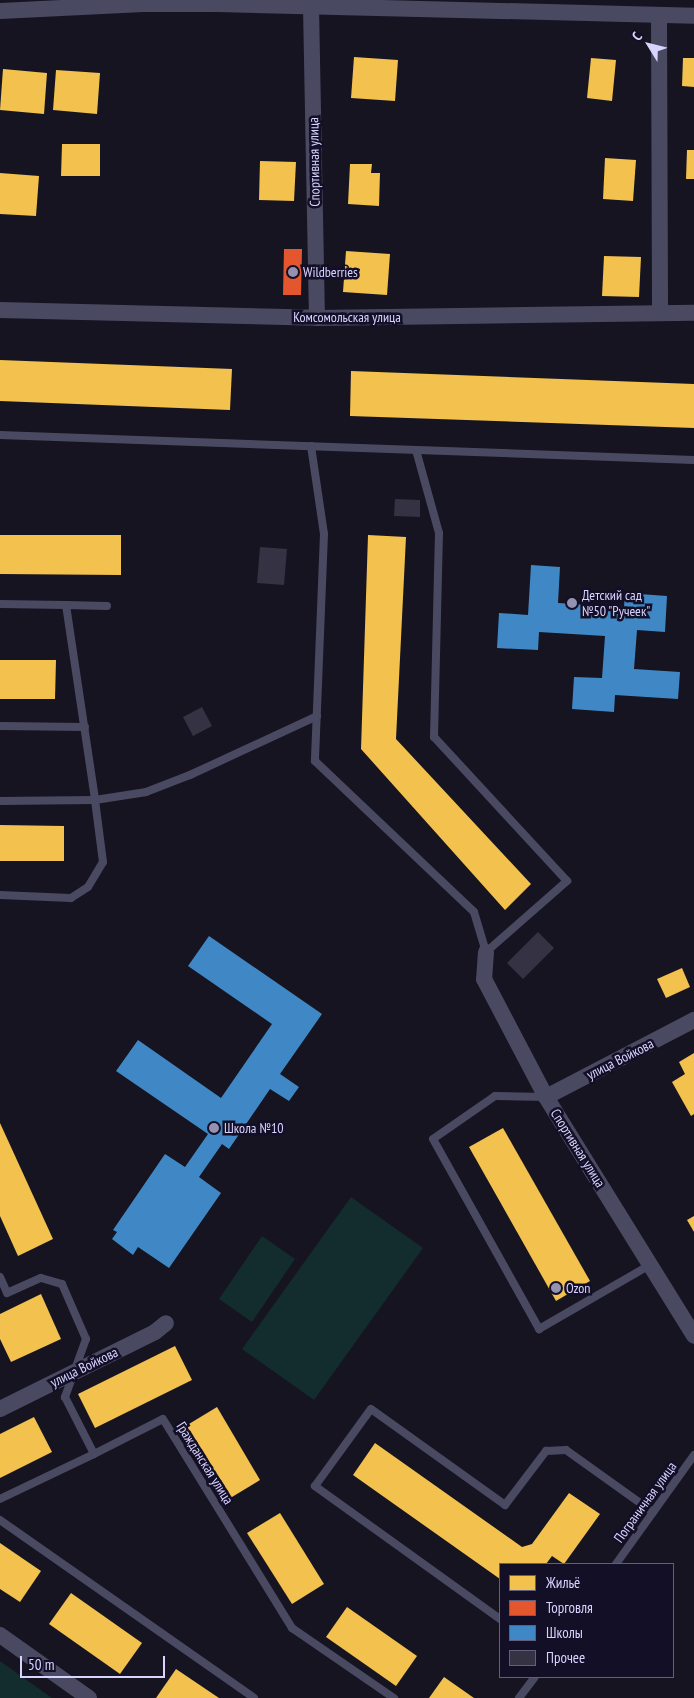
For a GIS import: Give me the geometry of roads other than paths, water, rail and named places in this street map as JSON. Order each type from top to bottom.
[{"type":"street","points":[[0,11],[143,2],[219,2],[311,6],[464,5],[658,17],[694,16]]},
{"type":"street","name":"Спортивная улица","points":[[311,6],[317,318]]},
{"type":"street","points":[[658,17],[660,313]]},
{"type":"street","name":"Комсомольская улица","points":[[0,310],[317,318],[694,313]]},
{"type":"street","name":"Спортивная улица","points":[[486,952],[484,979],[546,1097],[694,1336]]},
{"type":"street","name":"улица Войкова","points":[[546,1097],[694,1020]]},
{"type":"street","name":"улица Войкова","points":[[0,1409],[166,1323]]},
{"type":"street","points":[[0,1635],[89,1698]]},
{"type":"lane","points":[[0,435],[694,460]]},
{"type":"lane","points":[[311,446],[324,534],[315,761],[474,912],[486,952],[567,881],[434,737],[439,533],[416,450]]},
{"type":"lane","points":[[0,604],[107,606]]},
{"type":"lane","points":[[0,895],[71,898],[88,887],[103,862],[66,604]]},
{"type":"lane","points":[[0,801],[95,800],[146,792],[190,775],[317,716]]},
{"type":"lane","points":[[0,726],[85,727]]},
{"type":"lane","points":[[546,1097],[495,1096],[433,1139],[539,1329],[650,1265]]},
{"type":"lane","points":[[0,1277],[3,1295],[41,1278],[62,1284],[86,1339],[65,1397],[94,1454],[0,1499]]},
{"type":"lane","points":[[499,1618],[315,1486],[371,1409],[505,1505],[546,1451],[566,1450],[653,1512]]},
{"type":"lane","name":"Гражданская улица","points":[[94,1454],[163,1418],[292,1628],[394,1698]]},
{"type":"lane","name":"Пограничная улица","points":[[617,1563],[694,1455]]},
{"type":"lane","points":[[0,1520],[254,1698]]},
{"type":"lane","points":[[519,1698],[534,1678]]},
{"type":"place","name":"Wildberries","points":[[293,272]]},
{"type":"place","name":"Детский сад №50 \"Ручеек\"","points":[[572,603]]},
{"type":"place","name":"Школа №10","points":[[214,1128]]},
{"type":"place","name":"Ozon","points":[[556,1288]]}]
